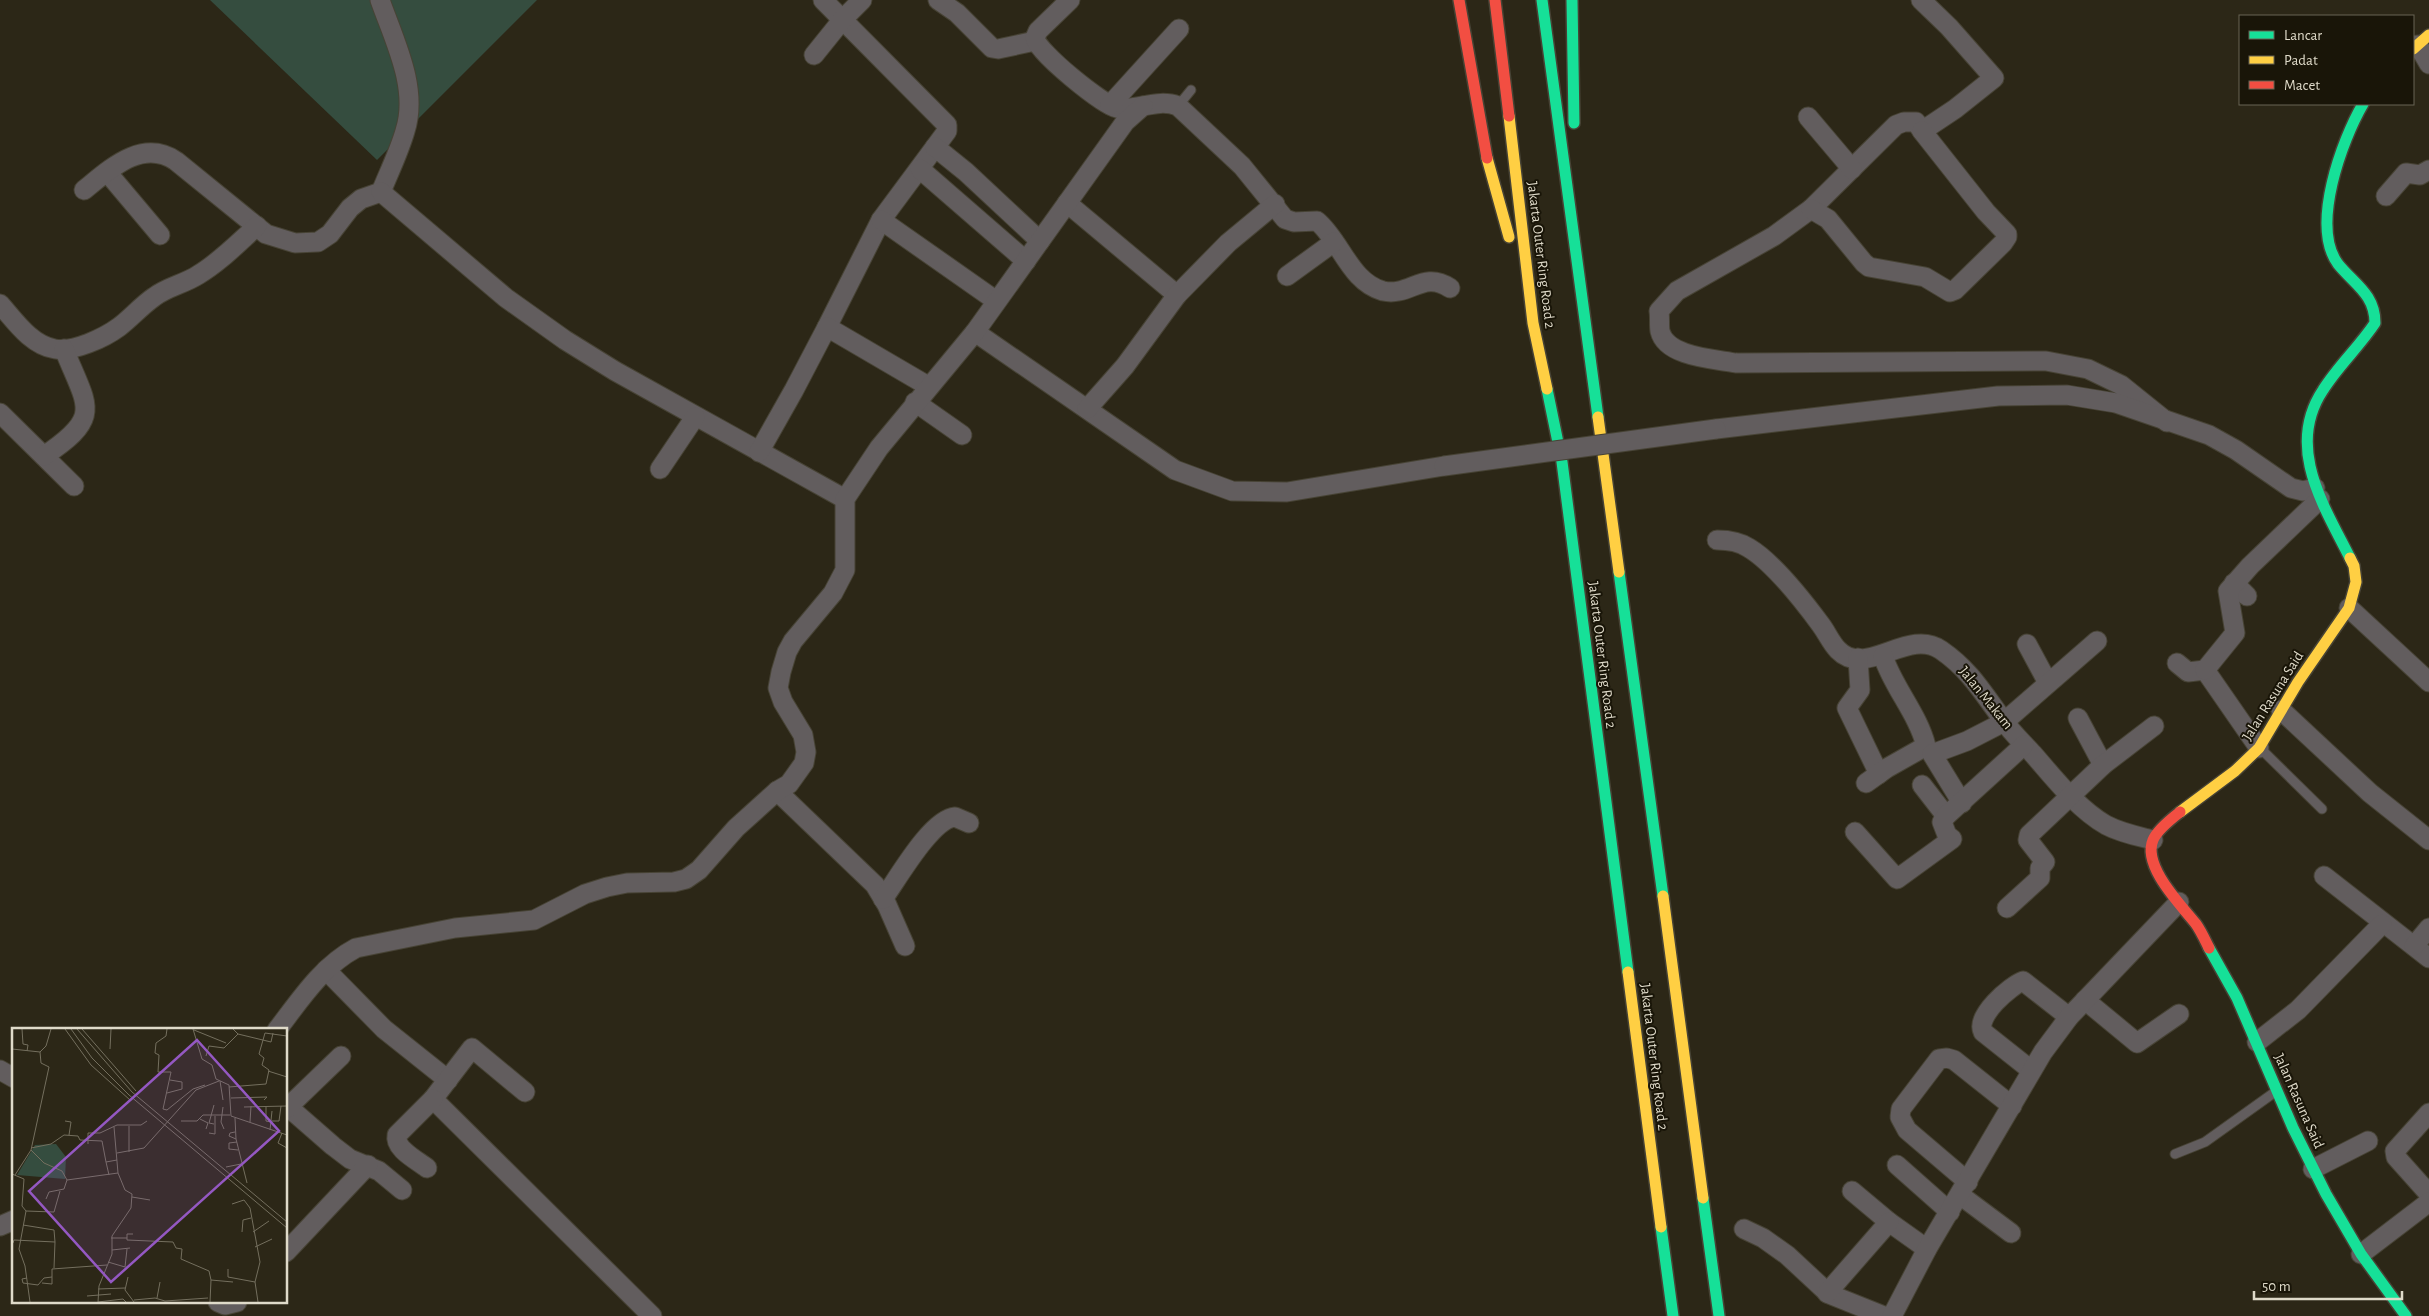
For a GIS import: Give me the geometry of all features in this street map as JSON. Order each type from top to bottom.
[{"type":"main road","points":[[1460,0],[1483,145],[1533,323]]},
{"type":"main road","name":"Jakarta Outer Ring Road 2","points":[[1495,0],[1533,323],[1563,471],[1673,1316]]},
{"type":"main road","name":"Jakarta Outer Ring Road 2","points":[[1542,0],[1719,1316]]},
{"type":"main road","points":[[1572,0],[1576,248]]},
{"type":"main road","name":"Jalan Rasuna Said","points":[[2362,105],[2356,114],[2339,156],[2328,221],[2328,244],[2339,266],[2370,296],[2376,314],[2370,330],[2332,377],[2313,407],[2306,441],[2308,466],[2318,494],[2354,566],[2357,588],[2350,608],[2280,710],[2259,748],[2235,770],[2170,819],[2153,840],[2151,857],[2156,869],[2197,926],[2237,998],[2313,1169],[2361,1254],[2406,1316]]},
{"type":"street","points":[[84,190],[106,172],[137,154],[148,151],[168,155],[266,234],[295,243],[318,242],[330,234],[350,208],[361,199],[381,192],[406,129],[408,108],[407,79],[380,0]]},
{"type":"street","points":[[759,452],[827,327],[881,220],[947,131],[948,125],[823,0]]},
{"type":"street","points":[[814,55],[843,19],[862,0]]},
{"type":"street","points":[[938,0],[957,13],[992,48],[998,49],[1035,41]]},
{"type":"street","points":[[1035,41],[1038,31],[1070,0]]},
{"type":"street","points":[[1921,0],[1949,27],[1994,78],[1955,109],[1922,131]]},
{"type":"street","points":[[1110,106],[1179,29]]},
{"type":"street","points":[[1035,41],[1068,75],[1110,106],[1121,108],[1144,106],[1157,102],[1169,102],[1178,106],[1242,166],[1285,218],[1294,222],[1317,221],[1324,227],[1352,268],[1368,284],[1384,291],[1397,292],[1430,280],[1440,281],[1450,288]]},
{"type":"street","points":[[2420,43],[2429,64]]},
{"type":"street","points":[[279,1028],[326,970],[343,955],[356,948],[455,928],[534,920],[585,894],[607,886],[627,883],[674,882],[686,879],[699,870],[736,828],[777,791],[789,784],[804,763],[806,752],[802,735],[783,702],[778,688],[781,672],[787,652],[793,641],[833,593],[844,570],[846,545],[844,499],[865,467],[915,402],[975,332],[995,300],[1026,261],[1125,122],[1144,106]]},
{"type":"street","points":[[1808,117],[1852,169]]},
{"type":"street","points":[[1812,209],[1828,219],[1864,264],[1869,267],[1925,277],[1950,292],[1955,290],[2007,237],[2007,234],[1986,212],[1916,122],[1912,120],[1896,125],[1812,209],[1774,236],[1677,290],[1659,311],[1660,333],[1670,346],[1689,354],[1736,363],[2046,361],[2088,369],[2121,385],[2167,422]]},
{"type":"street","points":[[934,148],[966,172],[1040,240]]},
{"type":"street","points":[[920,169],[1026,261]]},
{"type":"street","points":[[2386,196],[2406,174],[2420,175],[2429,170]]},
{"type":"street","points":[[106,172],[160,234]]},
{"type":"street","points":[[381,192],[506,298],[615,372],[844,499]]},
{"type":"street","points":[[1067,203],[1177,295]]},
{"type":"street","points":[[1087,409],[1126,366],[1177,295],[1228,243],[1275,204]]},
{"type":"street","points":[[881,220],[995,300]]},
{"type":"street","points":[[0,304],[25,333],[42,346],[64,349],[104,336],[119,327],[156,295],[185,283],[222,258],[257,226]]},
{"type":"street","points":[[1287,276],[1334,242]]},
{"type":"street","points":[[827,327],[928,386]]},
{"type":"street","points":[[975,332],[1175,470],[1232,490],[1286,492],[1444,466],[1716,429],[1998,396],[2067,395],[2116,403],[2209,435],[2236,450],[2291,488],[2318,494],[2240,589],[2228,591],[2235,633],[2205,670],[2188,672],[2177,663]]},
{"type":"street","points":[[44,456],[71,437],[80,427],[85,414],[86,406],[80,385],[64,349]]},
{"type":"street","points":[[915,402],[962,435]]},
{"type":"street","points":[[0,413],[74,486]]},
{"type":"street","points":[[660,469],[695,417]]},
{"type":"street","name":"Jalan Makam","points":[[1717,540],[1729,540],[1748,547],[1765,559],[1809,610],[1838,650],[1846,656],[1858,658],[1883,656],[1921,642],[1932,645],[1959,663],[1978,683],[2004,722],[2084,809],[2105,824],[2128,834],[2153,840]]},
{"type":"street","points":[[2350,608],[2429,682]]},
{"type":"street","points":[[1962,803],[1932,754],[2004,722],[2098,641]]},
{"type":"street","points":[[2027,644],[2048,683]]},
{"type":"street","points":[[1858,658],[1860,690],[1847,708],[1872,779],[1926,746],[1883,656]]},
{"type":"street","points":[[2205,670],[2259,748]]},
{"type":"street","points":[[2280,710],[2370,793],[2429,840]]},
{"type":"street","points":[[2078,718],[2103,765]]},
{"type":"street","points":[[2007,908],[2039,879],[2040,868],[2045,862],[2028,840],[2029,835],[2070,794],[2103,765],[2154,726]]},
{"type":"street","points":[[1855,832],[1897,879],[1952,838],[1944,829],[1942,822],[1946,816],[2024,745]]},
{"type":"street","points":[[1922,784],[1946,816]]},
{"type":"street","points":[[777,791],[875,885],[905,946]]},
{"type":"street","points":[[883,899],[924,841],[942,822],[955,818],[969,823]]},
{"type":"street","points":[[2324,876],[2382,924],[2429,958]]},
{"type":"street","points":[[1892,1316],[1927,1249],[2012,1106],[2030,1070],[2069,1017],[2179,902]]},
{"type":"street","points":[[2257,1042],[2317,992],[2382,924]]},
{"type":"street","points":[[2414,946],[2429,928]]},
{"type":"street","points":[[326,970],[384,1029],[448,1080]]},
{"type":"street","points":[[2030,1070],[1983,1032],[1981,1024],[1992,1005],[2023,981],[2069,1017]]},
{"type":"street","points":[[2085,1000],[2137,1043],[2178,1014]]},
{"type":"street","points":[[427,1168],[401,1148],[396,1139],[396,1134],[433,1099],[472,1048],[525,1092]]},
{"type":"street","points":[[288,1106],[341,1056]]},
{"type":"street","points":[[2011,1233],[1964,1189],[1907,1130],[1900,1117],[1901,1110],[1939,1059],[1947,1058],[2012,1106]]},
{"type":"street","points":[[0,1070],[12,1077]]},
{"type":"street","points":[[433,1099],[652,1316]]},
{"type":"street","points":[[288,1108],[350,1159],[380,1171],[402,1190]]},
{"type":"street","points":[[2429,1114],[2395,1151],[2396,1157],[2429,1194]]},
{"type":"street","points":[[2313,1169],[2368,1140]]},
{"type":"street","points":[[1897,1164],[1950,1212]]},
{"type":"street","points":[[288,1250],[368,1165]]},
{"type":"street","points":[[1852,1190],[1889,1222],[1927,1249]]},
{"type":"street","points":[[2361,1254],[2429,1202]]},
{"type":"street","points":[[0,1226],[12,1221]]},
{"type":"street","points":[[1828,1293],[1889,1222]]},
{"type":"street","points":[[1744,1229],[1788,1255],[1828,1293],[1841,1301],[1884,1316]]},
{"type":"lane","points":[[1178,106],[1190,90]]},
{"type":"lane","points":[[2259,748],[2322,809]]},
{"type":"lane","points":[[2175,1154],[2205,1142],[2277,1091]]},
{"type":"green space","points":[[210,0],[537,0],[377,160]]},
{"type":"traffic: fast","points":[[1542,0],[1598,417]]},
{"type":"traffic: fast","points":[[1572,0],[1574,123]]},
{"type":"traffic: fast","points":[[2350,558],[2329,518],[2312,476],[2308,454],[2308,433],[2312,411],[2323,390],[2375,323],[2374,313],[2368,297],[2338,264],[2330,248],[2327,228],[2328,206],[2338,160],[2362,105]]},
{"type":"traffic: fast","points":[[1547,389],[1562,462],[1628,972]]},
{"type":"traffic: fast","points":[[1619,572],[1663,896]]},
{"type":"traffic: fast","points":[[2209,948],[2237,998],[2293,1128],[2326,1194],[2361,1254],[2406,1316]]},
{"type":"traffic: fast","points":[[1703,1198],[1719,1316]]},
{"type":"traffic: fast","points":[[1661,1227],[1673,1316]]},
{"type":"traffic: slow","points":[[2414,48],[2429,35]]},
{"type":"traffic: slow","points":[[1509,116],[1533,323],[1547,389]]},
{"type":"traffic: slow","points":[[1487,158],[1509,237]]},
{"type":"traffic: slow","points":[[1598,417],[1619,572]]},
{"type":"traffic: slow","points":[[2180,812],[2235,771],[2259,748],[2298,682],[2349,608],[2356,582],[2354,566],[2350,558]]},
{"type":"traffic: slow","points":[[1663,896],[1703,1198]]},
{"type":"traffic: slow","points":[[1628,972],[1661,1227]]},
{"type":"traffic: jam","points":[[1459,0],[1487,158]]},
{"type":"traffic: jam","points":[[1495,0],[1509,116]]},
{"type":"traffic: jam","points":[[2180,812],[2155,836],[2151,850],[2153,861],[2165,885],[2196,924],[2209,948]]}]
